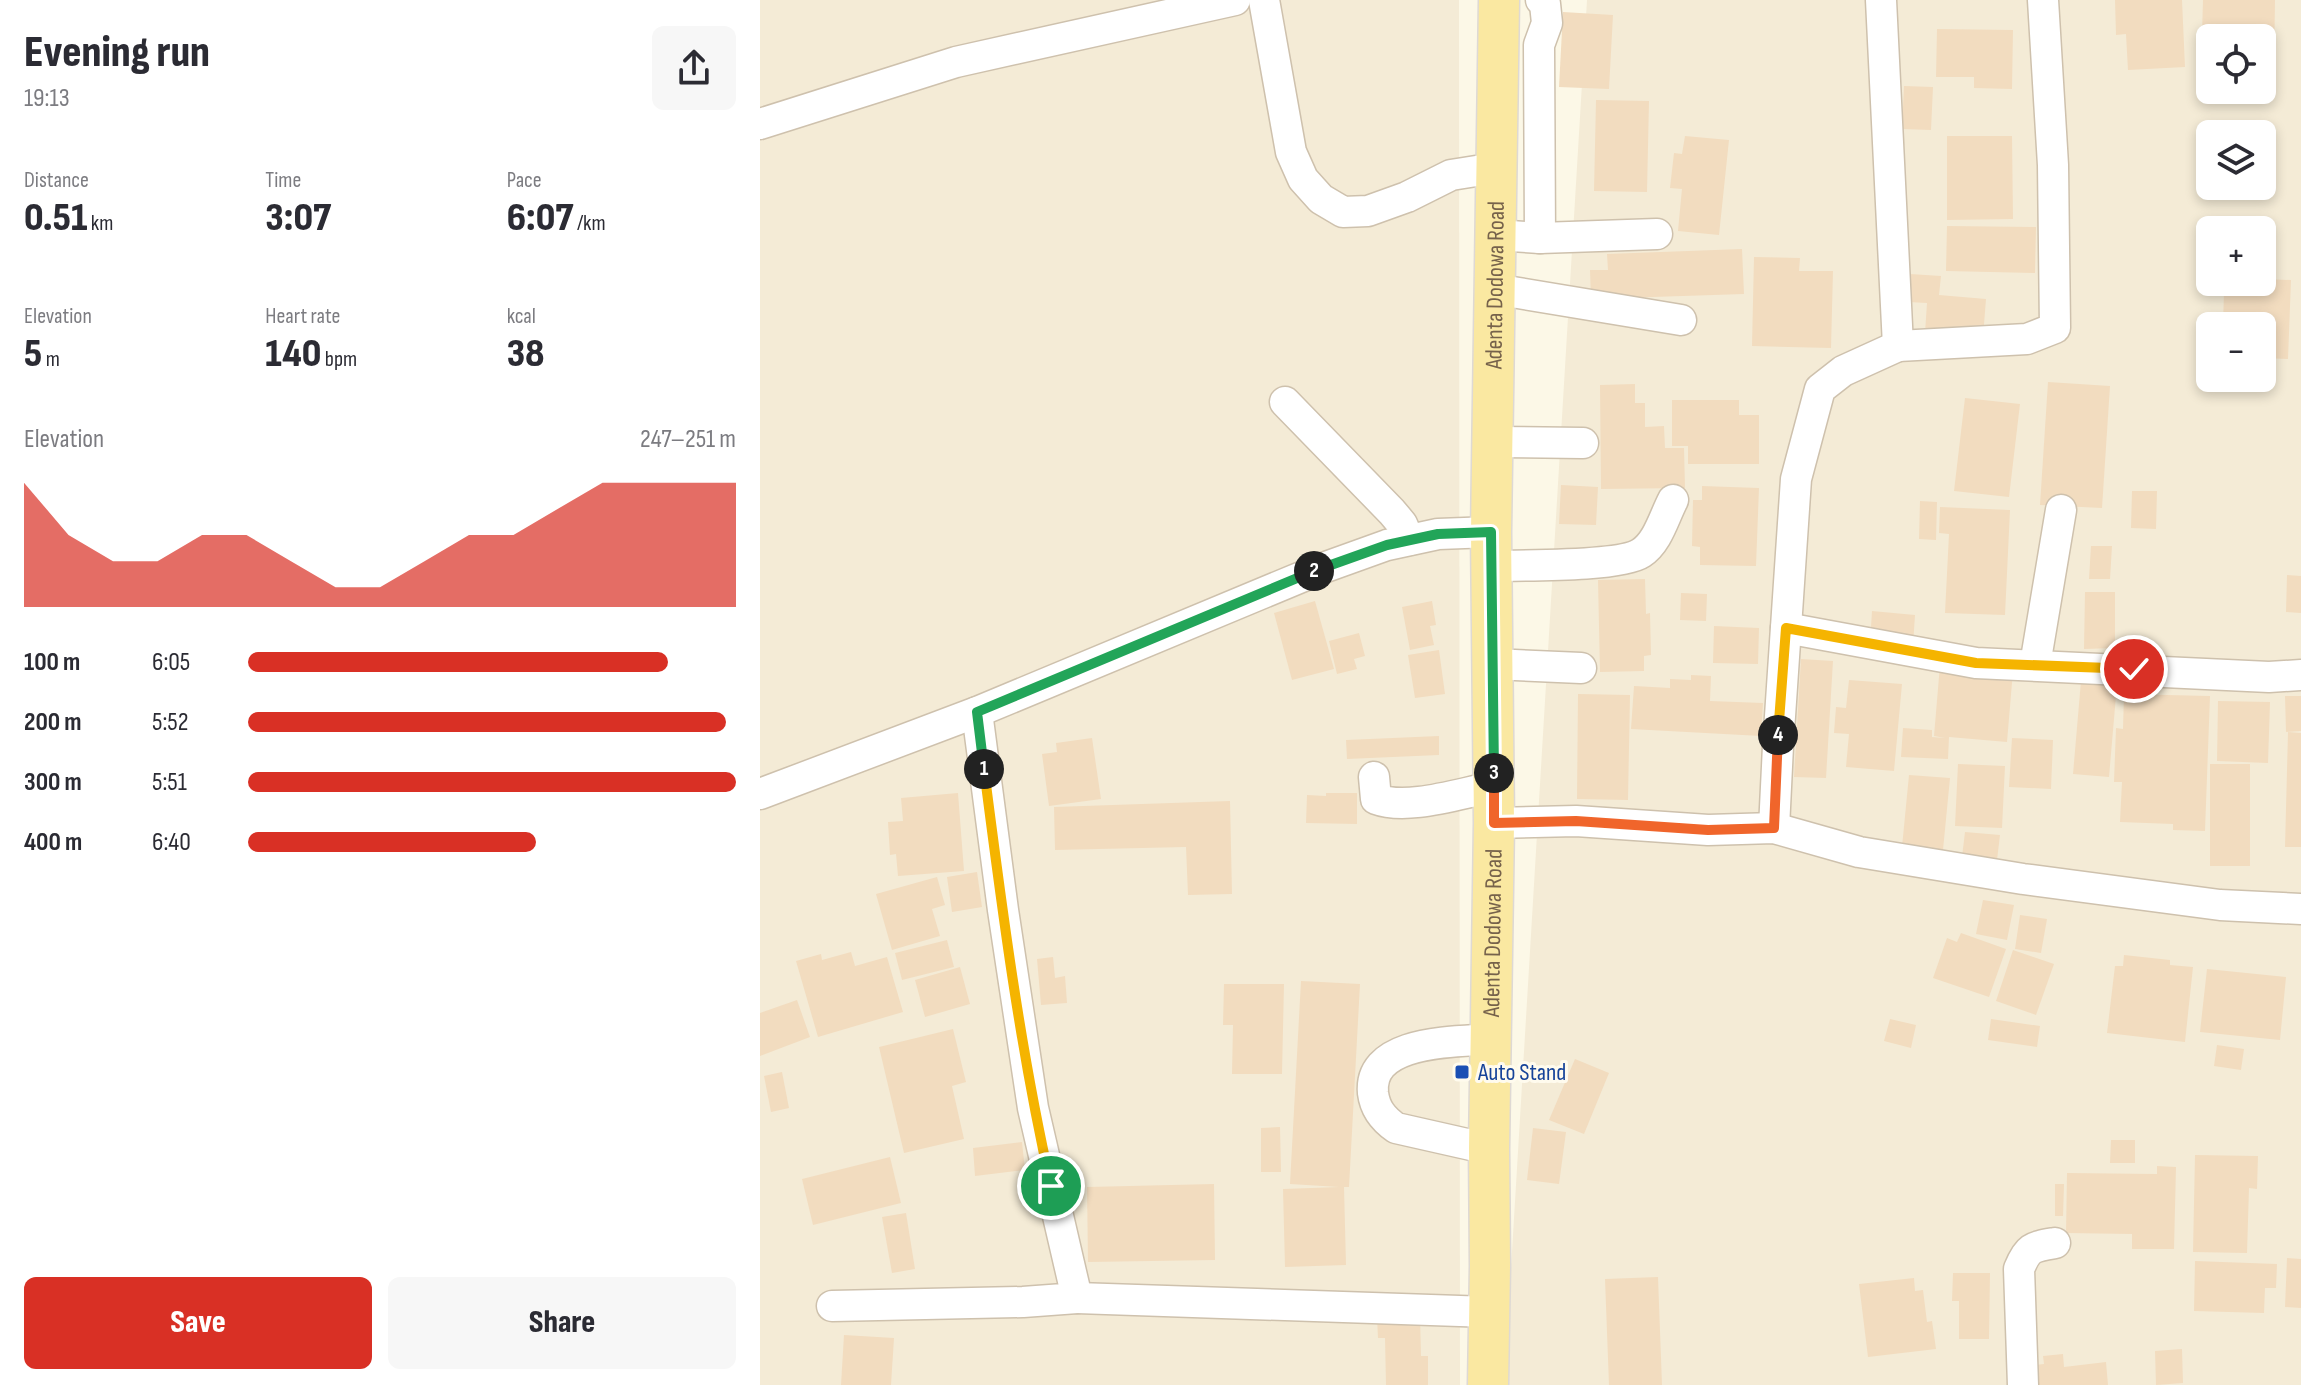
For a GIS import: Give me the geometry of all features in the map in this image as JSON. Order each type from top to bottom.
[{"type":"main road","name":"Adenta Dodowa Road","points":[[1488,1385],[1494,805],[1491,549],[1499,0]]},
{"type":"street","points":[[760,124],[956,62],[1235,0]]},
{"type":"street","points":[[1264,0],[1291,152],[1303,179],[1321,199],[1343,212],[1368,211],[1407,197],[1451,175],[1495,168]]},
{"type":"street","points":[[1540,238],[1539,45],[1547,23],[1545,4],[1541,0]]},
{"type":"street","points":[[1881,0],[1898,346]]},
{"type":"street","points":[[1774,828],[1796,479],[1820,389],[1843,371],[1898,346],[2027,339],[2055,328],[2053,165],[2043,0]]},
{"type":"street","points":[[1495,235],[1540,238],[1657,234]]},
{"type":"street","points":[[1494,289],[1681,320]]},
{"type":"street","points":[[1285,402],[1392,512],[1409,540]]},
{"type":"street","points":[[1492,442],[1583,443]]},
{"type":"street","points":[[760,794],[977,712],[1323,568],[1387,545],[1438,534],[1491,549],[1601,562],[1622,560],[1640,554],[1654,540],[1673,500]]},
{"type":"street","points":[[2035,665],[2061,510]]},
{"type":"street","points":[[1786,628],[1976,663],[2269,677],[2301,675]]},
{"type":"street","points":[[1492,664],[1581,668]]},
{"type":"street","points":[[977,712],[1033,1108],[1077,1298]]},
{"type":"street","points":[[1374,777],[1376,799],[1395,805],[1494,805],[1576,821],[1708,830],[1774,828],[1859,852],[2023,879],[2220,905],[2301,909]]},
{"type":"street","points":[[1489,1149],[1396,1128],[1377,1110],[1373,1084],[1375,1071],[1398,1053],[1425,1045],[1490,1039]]},
{"type":"street","points":[[2023,1385],[2019,1269],[2026,1253],[2034,1247],[2055,1243]]},
{"type":"street","points":[[832,1306],[1077,1298],[1489,1312]]},
{"type":"shaded area","points":[[760,0],[1459,0],[1460,1385],[760,1385]]},
{"type":"shaded area","points":[[1587,0],[2301,0],[2301,1385],[1504,1385]]},
{"type":"building","points":[[2115,0],[2182,0],[2185,67],[2128,70],[2126,34],[2116,35]]},
{"type":"building","points":[[2203,0],[2275,0],[2275,24],[2202,24]]},
{"type":"building","points":[[1563,12],[1613,15],[1609,89],[1559,87]]},
{"type":"building","points":[[1937,29],[2013,30],[2012,89],[1974,88],[1974,77],[1936,77]]},
{"type":"building","points":[[1904,86],[1933,87],[1931,130],[1902,129]]},
{"type":"building","points":[[1596,100],[1649,101],[1647,192],[1594,191]]},
{"type":"building","points":[[1685,136],[1729,140],[1719,235],[1678,231],[1682,189],[1670,188],[1674,153],[1682,154]]},
{"type":"building","points":[[1947,136],[2012,136],[2013,219],[1947,220]]},
{"type":"building","points":[[1947,226],[2036,227],[2035,273],[1946,271]]},
{"type":"building","points":[[1742,249],[1744,294],[1591,299],[1590,270],[1608,270],[1607,254]]},
{"type":"building","points":[[1754,257],[1800,258],[1799,271],[1833,271],[1831,348],[1752,346]]},
{"type":"building","points":[[1910,274],[1941,276],[1939,295],[1986,299],[1983,337],[1925,333],[1927,303],[1908,302]]},
{"type":"building","points":[[2276,279],[2291,280],[2288,359],[2276,359],[2276,312],[2223,312],[2224,296],[2276,296]]},
{"type":"building","points":[[2048,382],[2110,386],[2102,508],[2040,505]]},
{"type":"building","points":[[1635,384],[1635,403],[1645,403],[1645,427],[1664,426],[1665,448],[1684,448],[1685,488],[1601,489],[1600,385]]},
{"type":"building","points":[[1965,398],[2020,404],[2009,497],[1954,491]]},
{"type":"building","points":[[1672,400],[1739,400],[1739,415],[1759,415],[1759,464],[1688,464],[1688,446],[1672,446]]},
{"type":"building","points":[[1561,485],[1598,487],[1596,525],[1559,524]]},
{"type":"building","points":[[1702,486],[1759,488],[1756,566],[1700,565],[1700,547],[1692,546],[1693,500],[1702,500]]},
{"type":"building","points":[[2132,491],[2157,491],[2156,529],[2131,528]]},
{"type":"building","points":[[1920,501],[1937,502],[1936,540],[1919,539]]},
{"type":"building","points":[[1940,507],[2010,510],[2005,615],[1945,613],[1949,534],[1939,533]]},
{"type":"building","points":[[2091,546],[2112,546],[2110,579],[2089,579]]},
{"type":"building","points":[[2287,575],[2301,576],[2301,613],[2286,612]]},
{"type":"building","points":[[1645,579],[1651,655],[1644,656],[1644,671],[1600,672],[1598,580]]},
{"type":"building","points":[[2085,592],[2115,592],[2115,648],[2084,649]]},
{"type":"building","points":[[1681,593],[1707,594],[1706,621],[1680,620]]},
{"type":"building","points":[[1315,601],[1334,669],[1292,680],[1274,613]]},
{"type":"building","points":[[1432,601],[1436,625],[1430,626],[1434,645],[1410,650],[1402,607]]},
{"type":"building","points":[[1872,611],[1915,615],[1913,645],[1870,642]]},
{"type":"building","points":[[1714,626],[1759,628],[1758,664],[1713,663]]},
{"type":"building","points":[[1359,633],[1365,656],[1354,659],[1357,669],[1337,674],[1329,641]]},
{"type":"building","points":[[1439,650],[1445,694],[1415,698],[1408,655]]},
{"type":"building","points":[[1801,659],[1833,661],[1826,778],[1794,777]]},
{"type":"building","points":[[1940,665],[2013,671],[2007,742],[1949,737],[1948,759],[1901,757],[1903,728],[1932,730],[1932,737],[1945,738],[1934,736]]},
{"type":"building","points":[[1691,675],[1711,676],[1710,701],[1763,703],[1761,736],[1631,729],[1634,686],[1670,688],[1670,679],[1691,680]]},
{"type":"building","points":[[1849,680],[1902,684],[1894,771],[1846,767],[1849,734],[1834,733],[1836,707],[1846,708]]},
{"type":"building","points":[[2081,681],[2117,684],[2109,777],[2073,774]]},
{"type":"building","points":[[1578,694],[1630,695],[1628,800],[1577,799]]},
{"type":"building","points":[[2124,694],[2210,696],[2205,831],[2173,830],[2173,824],[2120,822],[2122,782],[2114,782],[2116,728],[2123,729]]},
{"type":"building","points":[[2285,696],[2301,696],[2301,731],[2286,732]]},
{"type":"building","points":[[2218,701],[2270,702],[2268,763],[2217,761]]},
{"type":"building","points":[[2288,732],[2301,733],[2301,847],[2285,847]]},
{"type":"building","points":[[1439,736],[1439,755],[1347,759],[1346,740]]},
{"type":"building","points":[[1092,738],[1101,799],[1049,806],[1042,754],[1057,752],[1056,743]]},
{"type":"building","points":[[2012,738],[2053,740],[2051,789],[2009,787]]},
{"type":"building","points":[[1958,764],[2005,766],[2002,828],[1955,826]]},
{"type":"building","points":[[2210,764],[2250,764],[2250,866],[2210,866]]},
{"type":"building","points":[[1909,775],[1950,778],[1943,850],[1902,847]]},
{"type":"building","points":[[958,793],[964,871],[898,876],[896,854],[890,855],[888,822],[903,821],[901,798]]},
{"type":"building","points":[[1326,793],[1357,793],[1357,824],[1306,823],[1307,795],[1326,796]]},
{"type":"building","points":[[1230,801],[1232,894],[1188,895],[1186,847],[1055,850],[1054,807]]},
{"type":"building","points":[[1965,832],[2000,835],[1997,860],[1962,857]]},
{"type":"building","points":[[977,872],[982,907],[952,912],[947,877]]},
{"type":"building","points":[[937,877],[945,905],[932,909],[940,936],[892,950],[876,894]]},
{"type":"building","points":[[1983,900],[2014,905],[2007,940],[1976,934]]},
{"type":"building","points":[[2020,915],[2047,919],[2041,953],[2015,949]]},
{"type":"building","points":[[1961,933],[2006,949],[1989,997],[1933,978],[1947,938],[1957,942]]},
{"type":"building","points":[[947,940],[954,967],[902,980],[895,953]]},
{"type":"building","points":[[2013,950],[2054,964],[2036,1015],[1996,1001]]},
{"type":"building","points":[[851,952],[855,966],[887,957],[903,1012],[818,1037],[796,961],[821,954],[822,960]]},
{"type":"building","points":[[2124,955],[2170,960],[2170,965],[2193,967],[2185,1042],[2107,1033],[2115,966],[2123,966]]},
{"type":"building","points":[[1053,957],[1055,978],[1065,976],[1067,1003],[1041,1005],[1037,959]]},
{"type":"building","points":[[960,967],[970,1004],[925,1017],[915,980]]},
{"type":"building","points":[[2207,969],[2286,977],[2280,1040],[2200,1032]]},
{"type":"building","points":[[1301,981],[1360,984],[1349,1187],[1344,1187],[1346,1265],[1285,1267],[1283,1189],[1339,1187],[1290,1184]]},
{"type":"building","points":[[1224,984],[1284,984],[1282,1074],[1232,1074],[1233,1025],[1223,1025]]},
{"type":"building","points":[[797,1000],[810,1037],[760,1056],[760,1013]]},
{"type":"building","points":[[1890,1019],[1916,1025],[1911,1048],[1884,1041]]},
{"type":"building","points":[[1991,1019],[2040,1026],[2037,1047],[1988,1040]]},
{"type":"building","points":[[953,1029],[966,1082],[952,1086],[964,1139],[904,1153],[879,1047]]},
{"type":"building","points":[[2217,1045],[2244,1049],[2241,1070],[2214,1066]]},
{"type":"building","points":[[1575,1059],[1609,1073],[1584,1134],[1549,1120]]},
{"type":"building","points":[[782,1072],[789,1108],[771,1112],[764,1076]]},
{"type":"building","points":[[1280,1127],[1281,1172],[1261,1172],[1261,1128]]},
{"type":"building","points":[[1533,1128],[1566,1132],[1559,1184],[1527,1180]]},
{"type":"building","points":[[2111,1140],[2135,1140],[2135,1163],[2110,1163]]},
{"type":"building","points":[[1022,1142],[1025,1170],[975,1176],[973,1148]]},
{"type":"building","points":[[2195,1155],[2258,1156],[2257,1189],[2249,1188],[2247,1253],[2193,1252]]},
{"type":"building","points":[[890,1157],[901,1203],[813,1225],[802,1179]]},
{"type":"building","points":[[2157,1166],[2176,1167],[2174,1249],[2132,1249],[2132,1234],[2066,1233],[2067,1173],[2157,1174]]},
{"type":"building","points":[[1214,1184],[1215,1260],[1088,1262],[1087,1187]]},
{"type":"building","points":[[2055,1184],[2064,1184],[2063,1216],[2055,1216]]},
{"type":"building","points":[[906,1213],[915,1269],[892,1273],[882,1217]]},
{"type":"building","points":[[2287,1258],[2301,1259],[2301,1308],[2285,1307]]},
{"type":"building","points":[[2195,1261],[2277,1264],[2276,1288],[2265,1288],[2264,1313],[2194,1311]]},
{"type":"building","points":[[1953,1273],[1990,1273],[1989,1339],[1959,1339],[1959,1301],[1952,1301]]},
{"type":"building","points":[[1658,1277],[1662,1385],[1609,1385],[1605,1279]]},
{"type":"building","points":[[1914,1278],[1915,1291],[1923,1290],[1927,1322],[1932,1321],[1936,1349],[1868,1357],[1859,1284]]},
{"type":"building","points":[[1420,1316],[1421,1356],[1428,1356],[1428,1385],[1386,1385],[1385,1338],[1378,1338],[1377,1317]]},
{"type":"building","points":[[844,1335],[894,1338],[891,1385],[841,1385]]},
{"type":"building","points":[[2182,1349],[2183,1383],[2156,1385],[2155,1351]]},
{"type":"building","points":[[2063,1354],[2064,1367],[2106,1362],[2108,1385],[2028,1385],[2025,1366],[2044,1364],[2043,1356]]},
{"type":"place","name":"Auto Stand","points":[[1462,1072]]},
{"type":"route","points":[[1051,1186],[1033,1108],[977,712],[1323,568],[1387,545],[1438,534],[1491,532],[1494,823],[1576,821],[1708,830],[1774,828],[1786,628],[1976,663],[2134,669]]}]
